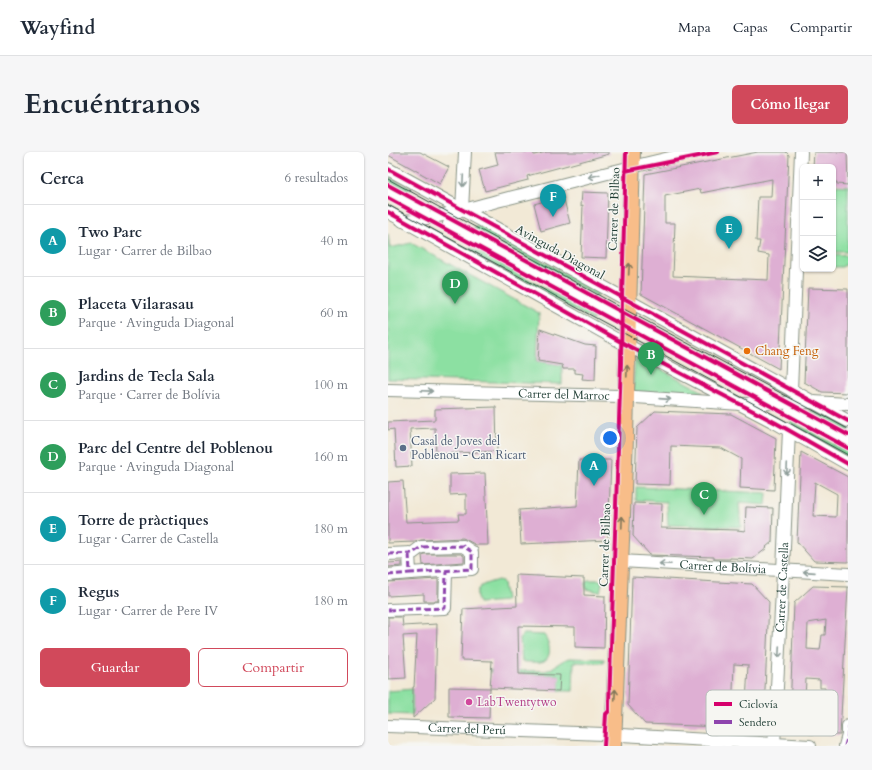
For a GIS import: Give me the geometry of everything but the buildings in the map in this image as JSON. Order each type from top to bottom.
[{"type":"main road","name":"Carrer de Bilbao","points":[[613,740],[621,561],[632,159]]},
{"type":"street","points":[[462,210],[464,152]]},
{"type":"street","points":[[388,221],[416,220],[462,210],[632,159],[696,152]]},
{"type":"street","points":[[791,390],[801,152]]},
{"type":"street","name":"Avinguda Diagonal","points":[[388,169],[628,302],[848,421]]},
{"type":"street","points":[[388,191],[424,210]]},
{"type":"street","points":[[388,212],[628,345],[789,430],[848,464]]},
{"type":"street","points":[[450,224],[620,318]]},
{"type":"street","points":[[635,326],[765,396]]},
{"type":"street","name":"Carrer del Marroc","points":[[388,390],[626,397],[740,404],[813,402],[848,404]]},
{"type":"street","points":[[791,410],[848,441]]},
{"type":"street","name":"Carrer de Castella","points":[[777,690],[784,571],[789,430]]},
{"type":"street","points":[[388,554],[413,553],[421,547],[463,546],[472,552],[472,569],[388,575]]},
{"type":"street","points":[[409,553],[410,573]]},
{"type":"street","name":"Carrer de Bolívia","points":[[621,561],[848,574]]},
{"type":"street","points":[[388,610],[445,608],[446,571]]},
{"type":"street","name":"Carrer del Perú","points":[[388,726],[613,740],[810,746]]},
{"type":"street","points":[[845,746],[848,736],[848,726]]},
{"type":"street","name":"Carrer de Castella","points":[[774,745],[775,736]]},
{"type":"green space","points":[[388,176],[412,189],[406,191],[388,181]]},
{"type":"green space","points":[[836,185],[848,186],[848,252],[836,252]]},
{"type":"green space","points":[[479,226],[599,292],[597,296],[473,228]]},
{"type":"green space","points":[[388,234],[390,248],[411,243],[539,313],[537,361],[562,365],[562,384],[388,379]]},
{"type":"green space","points":[[472,248],[595,316],[593,320],[466,250]]},
{"type":"green space","points":[[836,255],[848,256],[848,265],[844,265],[843,267],[836,267]]},
{"type":"green space","points":[[639,358],[702,391],[702,394],[636,392],[633,390],[635,359]]},
{"type":"green space","points":[[810,411],[820,411],[848,426],[848,431]]},
{"type":"green space","points":[[791,421],[848,452],[848,458],[789,425]]},
{"type":"green space","points":[[636,487],[767,493],[766,505],[739,503],[741,527],[668,525],[667,502],[636,500]]},
{"type":"green space","points":[[498,580],[503,584],[506,599],[505,601],[479,603],[477,597],[478,589]]},
{"type":"green space","points":[[588,580],[601,580],[602,583],[600,592],[586,589],[585,583]]},
{"type":"green space","points":[[524,634],[544,635],[549,648],[547,659],[539,662],[522,661],[520,638]]},
{"type":"green space","points":[[570,658],[604,659],[604,663],[574,662],[573,691],[559,691],[559,675],[491,673],[490,670],[545,671]]},
{"type":"green space","points":[[413,689],[413,715],[388,714],[388,691]]},
{"type":"tram line","points":[[388,179],[622,308],[848,429]]},
{"type":"tram line","points":[[388,205],[848,455]]},
{"type":"marked path","points":[[388,554],[413,553],[421,547],[463,546],[472,552],[472,569],[410,573],[409,553]]},
{"type":"marked path","points":[[388,610],[445,608],[446,571]]},
{"type":"marked path","points":[[388,575],[410,573]]},
{"type":"marked path","points":[[845,746],[848,735],[848,726]]},
{"type":"cycle path","points":[[604,746],[606,714],[609,711],[621,363],[626,152]]},
{"type":"cycle path","points":[[625,171],[718,152]]},
{"type":"cycle path","points":[[388,169],[848,421]]},
{"type":"cycle path","points":[[388,185],[848,435]]},
{"type":"cycle path","points":[[388,198],[848,448]]},
{"type":"cycle path","points":[[388,212],[621,342],[776,423],[848,464]]},
{"type":"place","name":"Regus","points":[[553,217]]},
{"type":"place","name":"Torre de pràctiques","points":[[729,249]]},
{"type":"place","name":"Parc del Centre del Poblenou","points":[[455,304]]},
{"type":"place","name":"Chang Feng","points":[[747,351]]},
{"type":"place","name":"Placeta Vilarasau","points":[[651,375]]},
{"type":"place","name":"Casal de Joves del Poblenou - Can Ricart","points":[[403,448]]},
{"type":"place","name":"Two Parc","points":[[594,486]]},
{"type":"place","name":"Jardins de Tecla Sala","points":[[704,515]]},
{"type":"place","name":"LabTwentytwo","points":[[469,702]]}]
